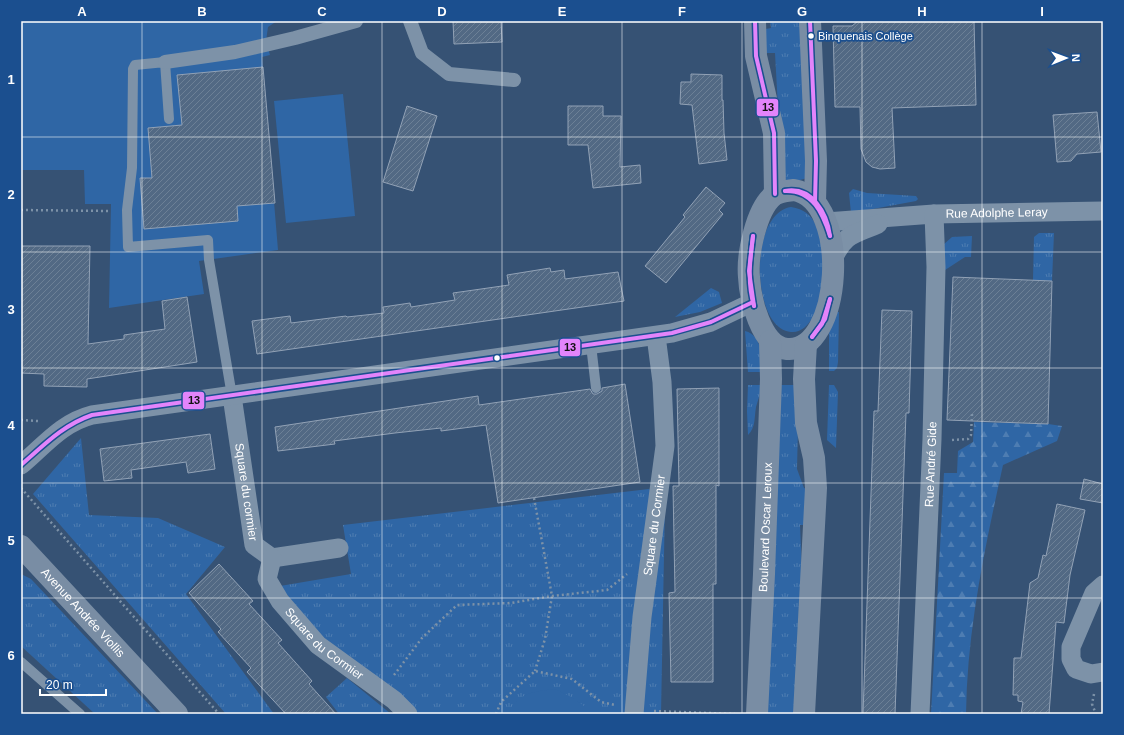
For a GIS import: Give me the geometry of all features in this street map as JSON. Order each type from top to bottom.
[{"type":"main road","points":[[755,21],[756,56],[774,133],[775,194]]},
{"type":"main road","points":[[810,21],[816,162],[815,202]]},
{"type":"main road","points":[[784,191],[802,192],[815,202],[826,222],[833,259],[830,302],[825,320],[816,333],[806,344],[788,349],[779,347],[770,341],[761,325],[753,302],[748,275],[752,241],[762,209],[775,194],[784,191]]},
{"type":"main road","name":"Boulevard Oscar Leroux","points":[[757,714],[764,574],[771,367],[770,341]]},
{"type":"main road","points":[[804,714],[816,488],[814,458],[806,424],[804,380],[806,344]]},
{"type":"main road","name":"Avenue Andrée Viollis","points":[[21,546],[177,714]]},
{"type":"street","points":[[165,62],[235,52],[295,38],[356,21]]},
{"type":"street","points":[[410,21],[422,53],[449,74],[514,80]]},
{"type":"street","name":"Rue Adolphe Leray","points":[[826,222],[874,217],[890,218],[934,214],[1103,211]]},
{"type":"street","name":"Rue André Gide","points":[[920,714],[935,299],[934,214]]},
{"type":"street","name":"Rue Adolphe Leray","points":[[833,259],[839,246],[847,238],[890,218]]},
{"type":"street","points":[[21,465],[58,431],[80,418],[656,336],[696,327],[753,302]]},
{"type":"street","name":"Square du Cormier","points":[[634,712],[642,616],[665,446],[662,382],[656,336]]},
{"type":"street","name":"Square du cormier","points":[[232,396],[254,545],[272,558]]},
{"type":"street","points":[[272,558],[339,548]]},
{"type":"street","name":"Square du Cormier","points":[[272,558],[267,579],[280,601],[318,645],[382,691],[408,714]]},
{"type":"street","points":[[1103,585],[1094,593],[1071,647],[1071,660],[1076,669],[1091,674],[1103,672]]},
{"type":"lane","points":[[169,119],[165,62],[139,63],[133,69],[132,168],[127,210],[128,247],[208,240],[209,260],[232,396]]},
{"type":"lane","points":[[590,345],[596,388]]},
{"type":"lane","points":[[21,662],[80,714]]},
{"type":"path","points":[[21,210],[106,212],[127,210]]},
{"type":"path","points":[[972,414],[972,435]]},
{"type":"path","points":[[21,488],[219,714]]},
{"type":"path","points":[[496,714],[501,702],[535,671],[545,639],[552,596],[534,498]]},
{"type":"path","points":[[382,691],[422,638],[457,605],[511,603],[552,596],[607,590],[637,565],[651,545]]},
{"type":"path","points":[[535,671],[572,679],[601,702],[634,712],[757,714]]},
{"type":"green space","points":[[21,21],[277,21],[268,27],[266,41],[270,55],[262,57],[278,250],[199,261],[204,294],[109,308],[111,204],[85,204],[84,170],[21,170]]},
{"type":"green space","points":[[770,21],[805,21],[807,178],[793,182],[782,180],[775,53],[762,53],[761,30],[771,28]]},
{"type":"green space","points":[[343,94],[355,216],[286,223],[274,101]]},
{"type":"green space","points":[[853,189],[867,193],[916,196],[918,199],[916,201],[851,213],[849,193]]},
{"type":"green space","points":[[791,207],[808,214],[817,228],[820,236],[825,282],[820,302],[809,323],[798,331],[791,332],[778,326],[768,312],[762,293],[760,271],[762,248],[767,229],[777,214]]},
{"type":"green space","points":[[1039,233],[1054,233],[1052,281],[1033,280],[1034,237]]},
{"type":"green space","points":[[972,236],[971,257],[965,257],[942,272],[943,245],[952,237]]},
{"type":"green space","points":[[711,288],[719,292],[722,303],[700,312],[675,317]]},
{"type":"green space","points":[[837,312],[839,312],[838,362],[837,368],[834,371],[829,371],[829,333]]},
{"type":"green space","points":[[745,331],[755,337],[758,342],[761,353],[762,372],[748,372]]},
{"type":"green space","points":[[748,385],[762,385],[756,407],[754,426],[748,435],[747,411]]},
{"type":"green space","points":[[776,385],[799,385],[797,469],[804,488],[810,489],[809,525],[800,525],[802,571],[797,714],[765,714]]},
{"type":"green space","points":[[829,385],[834,385],[838,392],[836,448],[827,440]]},
{"type":"green space","points":[[974,422],[1048,424],[1062,426],[1057,441],[1003,465],[973,620],[967,683],[966,714],[931,714],[944,473],[957,473],[958,451],[973,442]]},
{"type":"green space","points":[[81,438],[89,515],[158,518],[225,547],[186,594],[274,714],[226,714],[33,494]]},
{"type":"green space","points":[[649,489],[665,502],[661,714],[417,714],[322,638],[280,586],[351,574],[343,525]]},
{"type":"green space","points":[[21,574],[31,579],[158,714],[95,714],[21,646]]},
{"type":"green space","points":[[347,678],[391,714],[339,714],[326,697]]},
{"type":"green space","points":[[555,689],[575,699],[589,710],[590,714],[508,714],[517,701],[527,694]]},
{"type":"building","points":[[453,21],[501,21],[502,42],[454,44]]},
{"type":"building","points":[[858,21],[974,21],[976,105],[892,108],[895,168],[880,169],[872,167],[866,162],[861,149],[860,107],[835,107],[833,26],[852,26]]},
{"type":"building","points":[[263,67],[275,203],[237,206],[238,221],[144,229],[140,178],[152,178],[148,128],[182,125],[177,75]]},
{"type":"building","points":[[691,74],[722,75],[722,100],[727,160],[699,164],[692,105],[680,104],[681,82],[691,82]]},
{"type":"building","points":[[407,106],[437,116],[413,191],[383,182]]},
{"type":"building","points":[[568,106],[603,106],[603,116],[621,116],[620,167],[640,165],[641,183],[593,188],[588,145],[568,145]]},
{"type":"building","points":[[1097,112],[1101,152],[1077,154],[1071,161],[1057,162],[1053,115]]},
{"type":"building","points":[[706,187],[725,203],[719,210],[723,214],[666,283],[645,266],[685,217],[683,215]]},
{"type":"building","points":[[21,246],[90,246],[88,344],[124,339],[124,335],[165,329],[162,301],[187,297],[197,362],[87,379],[87,387],[44,386],[44,374],[21,373]]},
{"type":"building","points":[[550,268],[551,272],[564,270],[565,279],[618,272],[624,301],[257,354],[252,321],[290,316],[291,323],[384,313],[383,307],[410,303],[411,307],[455,300],[453,293],[509,285],[507,275]]},
{"type":"building","points":[[953,277],[1052,281],[1048,424],[947,420]]},
{"type":"building","points":[[882,310],[912,311],[909,413],[906,413],[895,714],[863,714],[874,411],[878,411]]},
{"type":"building","points":[[625,384],[640,482],[498,503],[486,425],[441,431],[441,428],[395,433],[334,441],[335,444],[278,451],[275,427],[478,396],[479,405],[590,389],[593,394],[597,394],[602,391],[602,388]]},
{"type":"building","points":[[719,388],[719,486],[716,485],[716,584],[713,584],[713,682],[671,682],[669,593],[675,592],[673,486],[679,486],[677,389]]},
{"type":"building","points":[[210,434],[215,469],[188,473],[186,462],[131,470],[132,478],[104,481],[100,449]]},
{"type":"building","points":[[1084,479],[1103,484],[1103,503],[1080,499]]},
{"type":"building","points":[[1057,504],[1085,510],[1070,575],[1064,623],[1056,622],[1049,714],[1021,714],[1023,702],[1018,701],[1018,695],[1013,695],[1014,658],[1021,658],[1030,583],[1038,578],[1043,555],[1046,556]]},
{"type":"building","points":[[219,564],[253,601],[249,604],[282,640],[278,643],[312,681],[309,684],[336,714],[286,714],[247,672],[251,668],[218,632],[221,629],[189,593]]},
{"type":"transit line","name":"13","points":[[755,21],[756,56],[774,133],[775,194]]},
{"type":"transit line","name":"13","points":[[810,21],[816,161],[815,202]]},
{"type":"transit line","name":"13","points":[[785,191],[795,191],[810,197],[822,210],[830,236]]},
{"type":"transit line","name":"13","points":[[785,191],[795,192],[810,199],[820,212],[830,236]]},
{"type":"transit line","name":"13","points":[[753,236],[750,262],[750,289],[754,306]]},
{"type":"transit line","name":"13","points":[[753,236],[749,271],[754,306]]},
{"type":"transit line","name":"13","points":[[812,337],[822,324],[830,299]]},
{"type":"transit line","name":"13","points":[[812,337],[825,319],[830,299]]},
{"type":"transit line","name":"13","points":[[21,465],[63,430],[92,415],[672,333],[711,322],[753,302]]},
{"type":"place","name":"Binquenais Collège","points":[[811,36]]}]
